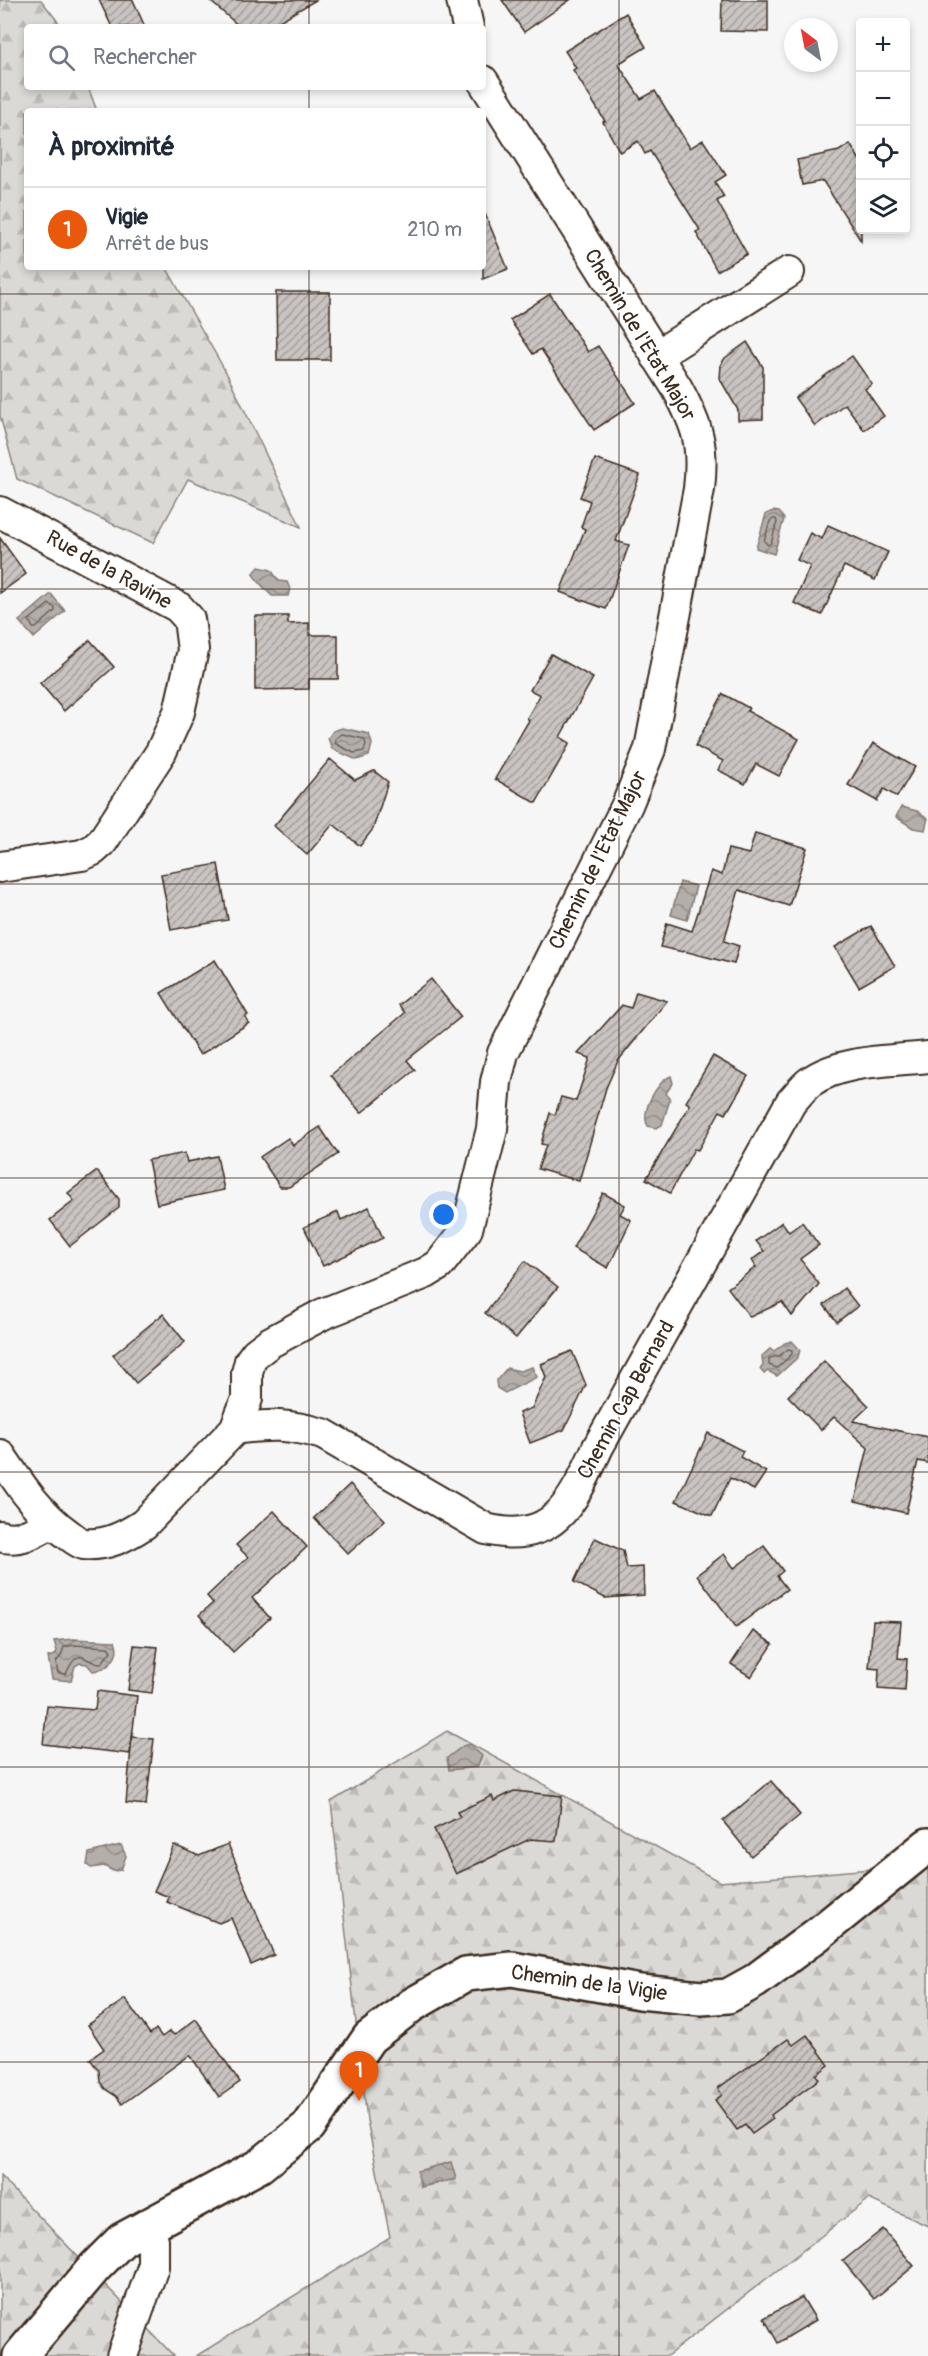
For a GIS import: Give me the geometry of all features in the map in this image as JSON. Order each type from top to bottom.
[{"type":"street","points":[[462,0],[467,24]]},
{"type":"street","name":"Chemin de l'Etat Major","points":[[0,1455],[25,1492],[51,1522],[82,1544],[107,1543],[127,1536],[144,1524],[235,1429],[247,1400],[247,1373],[250,1361],[256,1353],[269,1343],[322,1314],[433,1269],[449,1255],[467,1230],[492,1129],[496,1082],[503,1053],[627,805],[650,749],[699,489],[702,463],[699,437],[691,414],[656,356],[486,86]]},
{"type":"street","points":[[656,356],[789,272]]},
{"type":"street","name":"Rue de la Ravine","points":[[0,512],[164,597],[178,607],[189,619],[193,650],[179,712],[161,752],[102,842],[93,850],[82,855],[0,867]]},
{"type":"street","name":"Chemin Cap Bernard","points":[[235,1429],[268,1424],[296,1426],[322,1434],[486,1529],[506,1534],[525,1534],[543,1527],[559,1517],[583,1479],[598,1448],[791,1102],[808,1083],[825,1073],[843,1067],[928,1057]]},
{"type":"street","points":[[0,1536],[6,1538],[33,1534],[51,1522]]},
{"type":"street","name":"Chemin de la Vigie","points":[[20,2356],[95,2267],[122,2240],[277,2153],[309,2126],[369,2038],[411,2005],[466,1974],[512,1969],[640,1992],[701,1998],[728,1996],[754,1981],[818,1934],[928,1845]]},
{"type":"street","points":[[122,2356],[153,2266],[153,2240],[148,2224]]},
{"type":"green space","points":[[0,0],[41,0],[60,24],[24,24],[24,90],[89,90],[96,108],[24,108],[24,270],[168,270],[227,374],[301,527],[188,479],[153,543],[17,479],[0,416]]},
{"type":"green space","points":[[447,1731],[720,1882],[928,1864],[928,2226],[869,2199],[667,2356],[196,2356],[390,2237],[367,2120],[331,1802]]},
{"type":"green space","points":[[0,2176],[174,2356],[0,2356]]},
{"type":"water","points":[[773,511],[779,512],[784,519],[774,554],[756,548],[766,514]]},
{"type":"water","points":[[259,567],[271,570],[279,581],[287,582],[290,589],[288,596],[272,596],[253,574]]},
{"type":"water","points":[[51,594],[65,611],[34,638],[19,621]]},
{"type":"water","points":[[342,728],[369,734],[372,744],[369,756],[357,760],[332,749],[328,738],[333,731]]},
{"type":"water","points":[[901,807],[917,811],[928,818],[925,830],[913,828],[896,817]]},
{"type":"water","points":[[680,882],[696,886],[687,920],[671,915]]},
{"type":"water","points":[[671,1076],[673,1083],[666,1093],[670,1099],[662,1125],[656,1128],[648,1126],[646,1113],[651,1098],[660,1084]]},
{"type":"water","points":[[792,1341],[800,1350],[798,1357],[777,1376],[768,1371],[764,1374],[760,1369],[763,1366],[762,1356],[770,1349],[774,1351]]},
{"type":"water","points":[[532,1367],[537,1377],[505,1393],[497,1388],[496,1381],[507,1368],[520,1371]]},
{"type":"water","points":[[73,1639],[115,1641],[117,1652],[104,1668],[93,1671],[87,1664],[80,1663],[75,1666],[71,1681],[52,1679],[48,1657],[55,1655],[57,1651],[54,1641]]},
{"type":"water","points":[[469,1744],[482,1756],[477,1767],[449,1770],[447,1758]]},
{"type":"water","points":[[121,1845],[126,1856],[121,1870],[113,1871],[104,1866],[91,1868],[87,1865],[89,1853]]},
{"type":"water","points":[[451,2162],[456,2179],[421,2187],[417,2171]]},
{"type":"building","points":[[99,0],[133,0],[144,24],[111,24]]},
{"type":"building","points":[[209,0],[316,0],[274,24],[237,24]]},
{"type":"building","points":[[502,0],[570,0],[524,32]]},
{"type":"building","points":[[722,0],[768,0],[768,32],[721,31]]},
{"type":"building","points":[[626,13],[646,47],[618,64],[641,99],[655,91],[690,148],[703,140],[726,175],[715,182],[724,197],[717,201],[747,254],[717,271],[696,232],[700,230],[650,151],[645,154],[638,141],[620,152],[603,122],[605,121],[573,70],[576,68],[565,51]]},
{"type":"building","points":[[850,144],[856,154],[856,233],[823,181],[802,185],[797,160],[839,151]]},
{"type":"building","points":[[486,216],[508,269],[483,279],[483,270],[486,270]]},
{"type":"building","points":[[276,292],[330,292],[330,360],[277,360]]},
{"type":"building","points":[[550,294],[588,352],[598,346],[635,403],[594,430],[541,349],[533,354],[510,320]]},
{"type":"building","points":[[747,342],[763,367],[763,419],[738,420],[738,410],[720,379],[721,364],[725,358]]},
{"type":"building","points":[[852,356],[872,384],[865,389],[884,416],[864,430],[845,404],[815,426],[795,398]]},
{"type":"building","points":[[595,459],[640,475],[616,541],[629,545],[606,609],[560,592],[585,529],[581,527],[590,501],[580,497]]},
{"type":"building","points":[[828,525],[888,552],[875,580],[844,566],[822,615],[794,603],[810,566],[797,560],[810,533],[822,539]]},
{"type":"building","points":[[0,538],[26,574],[0,593]]},
{"type":"building","points":[[255,616],[288,616],[288,624],[309,623],[309,635],[338,635],[338,679],[309,679],[309,689],[255,690]]},
{"type":"building","points":[[90,640],[114,667],[64,711],[40,683]]},
{"type":"building","points":[[551,654],[593,678],[560,737],[570,743],[536,803],[495,779],[529,720],[527,718],[540,695],[530,690]]},
{"type":"building","points":[[723,694],[749,708],[747,711],[799,739],[779,776],[756,764],[745,784],[718,770],[723,761],[695,746]]},
{"type":"building","points":[[873,743],[915,767],[897,797],[884,789],[877,801],[848,785]]},
{"type":"building","points":[[330,759],[355,780],[374,771],[388,782],[373,829],[360,846],[333,824],[307,855],[274,826]]},
{"type":"building","points":[[755,833],[807,848],[789,906],[739,890],[724,941],[739,946],[734,964],[660,947],[667,923],[692,931],[711,871],[722,875],[728,849],[749,854]]},
{"type":"building","points":[[218,864],[228,920],[171,930],[161,874]]},
{"type":"building","points":[[871,926],[895,966],[859,987],[835,947]]},
{"type":"building","points":[[215,960],[248,1015],[245,1017],[249,1023],[200,1055],[161,993]]},
{"type":"building","points":[[431,979],[461,1017],[407,1060],[415,1070],[361,1113],[331,1075],[405,1013],[399,1005]]},
{"type":"building","points":[[636,992],[667,1001],[618,1061],[606,1088],[579,1181],[538,1169],[546,1145],[541,1144],[550,1113],[555,1115],[561,1097],[576,1101],[590,1058],[578,1054],[622,1005],[631,1008]]},
{"type":"building","points":[[713,1056],[748,1076],[726,1114],[720,1111],[698,1150],[694,1149],[670,1193],[646,1179],[690,1105],[686,1102]]},
{"type":"building","points":[[320,1127],[338,1154],[289,1187],[280,1187],[260,1157],[288,1138],[293,1145]]},
{"type":"building","points":[[185,1153],[187,1162],[217,1156],[224,1190],[157,1204],[148,1160]]},
{"type":"building","points":[[97,1171],[119,1199],[119,1208],[70,1246],[50,1220],[74,1201],[68,1193]]},
{"type":"building","points":[[603,1193],[625,1205],[620,1214],[631,1220],[608,1268],[573,1248]]},
{"type":"building","points":[[369,1207],[383,1238],[323,1266],[304,1227],[338,1212],[341,1220]]},
{"type":"building","points":[[782,1222],[789,1232],[802,1222],[819,1245],[800,1259],[819,1284],[792,1316],[782,1302],[750,1317],[728,1288],[756,1267],[752,1260],[764,1251],[756,1241]]},
{"type":"building","points":[[525,1261],[558,1287],[516,1338],[485,1313]]},
{"type":"building","points":[[844,1288],[858,1306],[837,1322],[824,1305]]},
{"type":"building","points":[[163,1314],[185,1342],[136,1383],[113,1355]]},
{"type":"building","points":[[572,1351],[586,1385],[564,1430],[530,1443],[519,1413],[532,1408],[546,1377],[541,1364]]},
{"type":"building","points":[[824,1361],[869,1406],[853,1421],[928,1437],[928,1463],[918,1461],[906,1513],[855,1501],[868,1448],[834,1417],[821,1430],[788,1396]]},
{"type":"building","points":[[708,1433],[743,1451],[740,1457],[766,1472],[754,1490],[730,1478],[712,1516],[676,1501]]},
{"type":"building","points":[[350,1484],[385,1520],[348,1554],[314,1518]]},
{"type":"building","points":[[274,1511],[307,1547],[252,1598],[270,1618],[233,1652],[199,1615],[213,1603],[207,1596],[248,1557],[236,1545]]},
{"type":"building","points":[[595,1538],[623,1551],[627,1568],[643,1567],[644,1595],[605,1598],[574,1582]]},
{"type":"building","points":[[764,1546],[783,1571],[777,1576],[787,1589],[736,1627],[697,1575],[724,1554],[734,1568]]},
{"type":"building","points":[[873,1621],[901,1622],[898,1658],[907,1659],[905,1691],[878,1689],[879,1669],[869,1668]]},
{"type":"building","points":[[753,1631],[773,1644],[751,1677],[731,1664]]},
{"type":"building","points":[[134,1645],[158,1647],[152,1693],[128,1690]]},
{"type":"building","points":[[97,1691],[137,1696],[130,1754],[43,1744],[47,1706],[95,1710]]},
{"type":"building","points":[[132,1737],[154,1739],[146,1805],[126,1803]]},
{"type":"building","points":[[771,1781],[800,1815],[751,1856],[723,1821]]},
{"type":"building","points":[[514,1791],[562,1796],[556,1841],[530,1839],[456,1874],[434,1829],[460,1817],[457,1812],[492,1796],[494,1801]]},
{"type":"building","points":[[228,1844],[274,1955],[251,1965],[231,1918],[219,1923],[167,1902],[169,1897],[154,1891],[174,1845],[199,1856]]},
{"type":"building","points":[[125,1999],[150,2034],[156,2029],[162,2037],[170,2031],[174,2035],[196,2019],[240,2082],[219,2097],[190,2055],[122,2104],[100,2082],[99,2071],[90,2059],[104,2049],[88,2025]]},
{"type":"building","points":[[807,2035],[829,2065],[816,2075],[819,2079],[771,2115],[773,2119],[752,2134],[745,2125],[737,2130],[715,2100],[722,2095],[718,2088],[788,2039],[793,2045]]},
{"type":"building","points":[[883,2229],[914,2266],[874,2299],[843,2261]]},
{"type":"building","points":[[802,2297],[816,2320],[778,2343],[764,2318]]},
{"type":"place","name":"Vigie","points":[[359,2101]]}]
